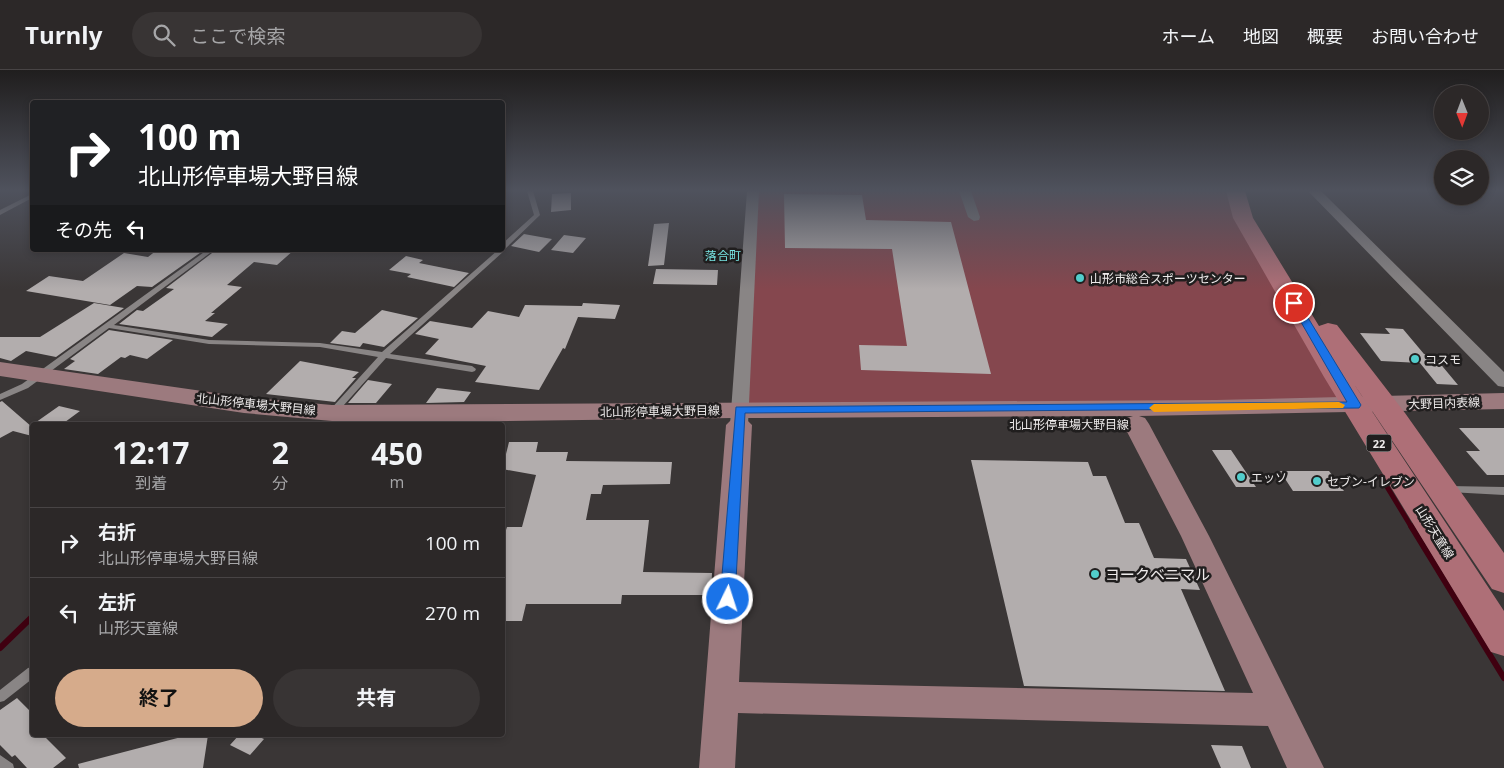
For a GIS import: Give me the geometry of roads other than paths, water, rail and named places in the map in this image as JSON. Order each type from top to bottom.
[{"type":"main road","name":"山形天童線","points":[[1247,224],[1258,243],[1374,413],[1504,641]]},
{"type":"main road","name":"北山形停車場大野目線","points":[[0,369],[32,381],[230,419],[264,422]]},
{"type":"main road","name":"北山形停車場大野目線","points":[[0,382],[32,381],[332,413],[740,417],[1136,424],[1374,413]]},
{"type":"main road","name":"大野目内表線","points":[[1374,413],[1504,402]]},
{"type":"main road","name":"北山形停車場大野目線","points":[[505,429],[740,417],[1374,413]]},
{"type":"main road","name":"山形天童線","points":[[1374,413],[1442,488],[1504,579]]},
{"type":"main road","name":"大野目内表線","points":[[1374,413],[1504,415]]},
{"type":"main road","points":[[717,768],[740,417]]},
{"type":"main road","points":[[1136,424],[1194,536],[1306,768]]},
{"type":"main road","points":[[721,696],[1277,710]]},
{"type":"street","points":[[740,417],[751,224]]},
{"type":"street","points":[[1346,224],[1504,382]]},
{"type":"lane","points":[[505,246],[528,224]]},
{"type":"lane","points":[[0,397],[32,381],[208,252]]},
{"type":"lane","points":[[332,413],[384,355],[499,252]]},
{"type":"lane","points":[[108,326],[209,342],[320,345],[472,369]]},
{"type":"lane","points":[[1442,488],[1504,491]]},
{"type":"lane","points":[[0,697],[30,674]]},
{"type":"lane","points":[[0,762],[8,768]]},
{"type":"waterway","points":[[1381,477],[1412,528]]},
{"type":"waterway","points":[[1411,526],[1504,678]]},
{"type":"waterway","points":[[0,648],[30,619]]},
{"type":"place","name":"山形市総合スポーツセンター","points":[[1080,278]]},
{"type":"place","name":"コスモ","points":[[1415,359]]},
{"type":"place","name":"エッソ","points":[[1241,477]]},
{"type":"place","name":"セブン-イレブン","points":[[1317,481]]},
{"type":"place","name":"ヨークベニマル","points":[[1095,574]]},
{"type":"district","name":"落合町","points":[[723,255]]}]
